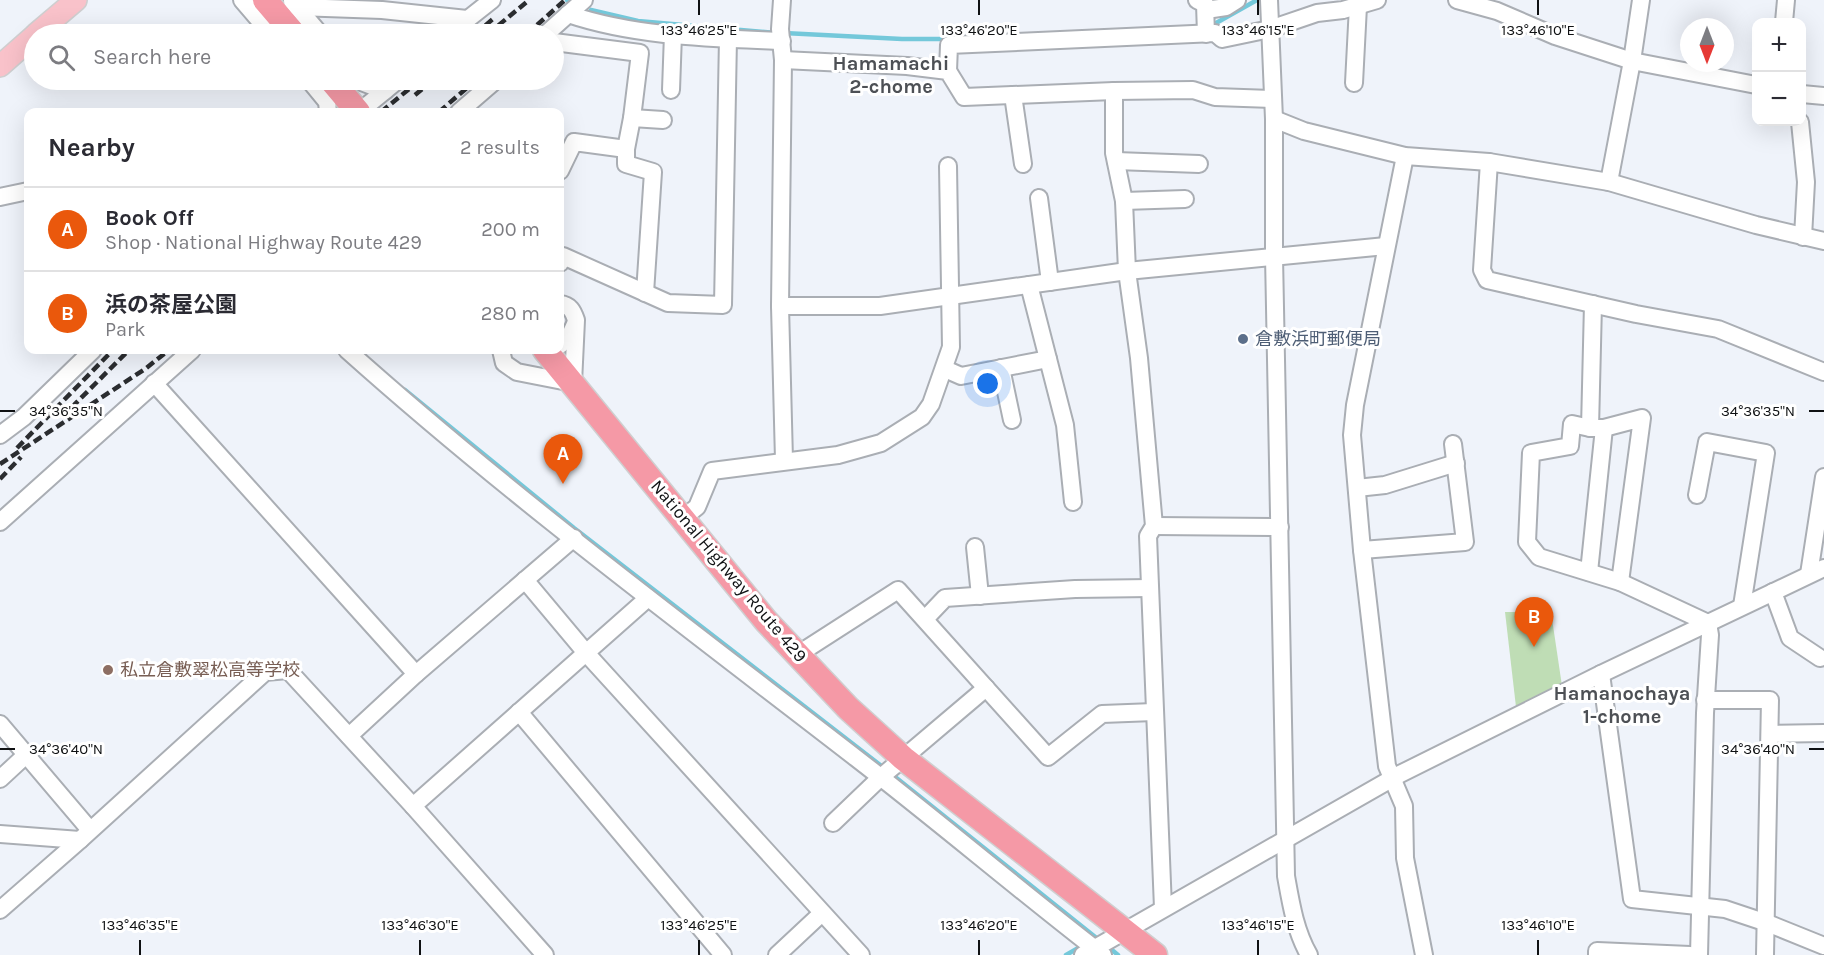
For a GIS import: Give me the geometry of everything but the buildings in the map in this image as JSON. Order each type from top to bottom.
[{"type":"highway","points":[[265,0],[285,24]]},
{"type":"highway","points":[[347,90],[369,104]]},
{"type":"highway","name":"National Highway Route 429","points":[[548,354],[573,382],[766,621],[848,708],[890,769],[1102,946],[1155,955]]},
{"type":"main road","points":[[48,24],[76,0]]},
{"type":"main road","points":[[0,66],[24,45]]},
{"type":"street","points":[[242,0],[262,24]]},
{"type":"street","points":[[460,24],[492,0]]},
{"type":"street","points":[[557,24],[584,0]]},
{"type":"street","points":[[782,0],[780,306],[784,460]]},
{"type":"street","points":[[1237,0],[1204,20],[949,45],[948,71],[964,97],[1193,90],[1215,97],[1273,99]]},
{"type":"street","points":[[1269,0],[1274,119],[1274,256],[1286,876],[1293,918],[1309,955]]},
{"type":"street","points":[[1204,20],[1222,39],[1270,29],[1317,13],[1343,10],[1377,0]]},
{"type":"street","points":[[1457,0],[1497,11],[1555,36],[1632,61],[1752,84]]},
{"type":"street","points":[[1609,182],[1641,0]]},
{"type":"street","points":[[1784,18],[1786,0]]},
{"type":"street","points":[[294,3],[467,18]]},
{"type":"street","points":[[294,3],[312,24]]},
{"type":"street","points":[[1354,83],[1358,6]]},
{"type":"street","points":[[568,14],[594,23],[673,34],[728,39],[781,36]]},
{"type":"street","points":[[671,90],[673,34]]},
{"type":"street","points":[[564,256],[668,303],[723,305],[728,39]]},
{"type":"street","points":[[564,43],[640,53],[626,148],[626,164],[653,172],[645,293]]},
{"type":"street","points":[[783,60],[907,66],[948,71]]},
{"type":"street","points":[[317,90],[327,102],[328,108]]},
{"type":"street","points":[[362,90],[369,104],[386,90]]},
{"type":"street","points":[[464,108],[484,90]]},
{"type":"street","points":[[1114,91],[1114,153],[1124,201],[1127,271],[1139,358],[1154,526],[1148,536],[1163,908]]},
{"type":"street","points":[[1806,94],[1824,96]]},
{"type":"street","points":[[1013,95],[1023,164]]},
{"type":"street","points":[[632,118],[663,120]]},
{"type":"street","points":[[1274,119],[1304,131],[1404,156],[1489,162],[1609,182],[1824,241]]},
{"type":"street","points":[[1800,126],[1806,182],[1803,237]]},
{"type":"street","points":[[564,163],[574,142],[626,148]]},
{"type":"street","points":[[1404,156],[1355,405],[1352,435],[1362,550],[1387,766],[1404,806],[1405,858],[1424,955]]},
{"type":"street","points":[[1116,161],[1198,164]]},
{"type":"street","points":[[1489,162],[1482,270],[1487,280],[1718,329],[1824,372]]},
{"type":"street","points":[[683,518],[697,507],[712,471],[784,460],[838,455],[881,443],[905,430],[922,417],[931,404],[951,347],[948,166]]},
{"type":"street","points":[[0,197],[24,192]]},
{"type":"street","points":[[1039,198],[1050,282]]},
{"type":"street","points":[[1124,201],[1185,199]]},
{"type":"street","points":[[780,306],[880,306],[1127,271],[1386,246]]},
{"type":"street","points":[[1029,285],[1065,425],[1073,502]]},
{"type":"street","points":[[1589,572],[1597,428],[1593,304]]},
{"type":"street","points":[[502,354],[504,363],[517,372],[573,382],[576,320],[573,310],[564,305]]},
{"type":"street","points":[[564,341],[570,335],[576,320]]},
{"type":"street","points":[[0,435],[24,417],[89,354]]},
{"type":"street","points":[[0,522],[187,354]]},
{"type":"street","points":[[352,354],[412,407],[648,598],[890,769],[1102,946],[1163,908],[1392,778],[1816,571],[1824,477]]},
{"type":"street","points":[[517,372],[528,370],[535,365],[542,354]]},
{"type":"street","points":[[945,369],[961,376],[1048,359]]},
{"type":"street","points":[[1001,368],[1012,420]]},
{"type":"street","points":[[154,382],[416,674]]},
{"type":"street","points":[[1620,582],[1642,418],[1597,428],[1572,424],[1570,446],[1530,453],[1527,542],[1539,557],[1620,582],[1708,623]]},
{"type":"street","points":[[1697,495],[1707,442],[1766,453],[1742,606]]},
{"type":"street","points":[[1362,550],[1465,542],[1453,444]]},
{"type":"street","points":[[1357,488],[1385,485],[1456,463]]},
{"type":"street","points":[[1154,526],[1281,527]]},
{"type":"street","points":[[349,736],[416,674],[574,538]]},
{"type":"street","points":[[975,547],[980,596]]},
{"type":"street","points":[[525,580],[587,654],[861,955]]},
{"type":"street","points":[[925,619],[945,598],[1075,589],[1150,588]]},
{"type":"street","points":[[797,655],[898,590],[1048,757],[1102,714],[1154,712]]},
{"type":"street","points":[[1773,592],[1790,638],[1820,658]]},
{"type":"street","points":[[413,806],[648,598]]},
{"type":"street","points":[[1699,955],[1705,699],[1710,634],[1708,623]]},
{"type":"street","points":[[0,910],[265,672],[288,670],[545,955]]},
{"type":"street","points":[[1601,674],[1632,899],[1725,909],[1824,946]]},
{"type":"street","points":[[833,823],[890,769],[986,688]]},
{"type":"street","points":[[1705,699],[1770,700],[1765,955]]},
{"type":"street","points":[[519,712],[723,955]]},
{"type":"street","points":[[0,724],[85,835]]},
{"type":"street","points":[[1770,734],[1824,733]]},
{"type":"street","points":[[0,779],[26,755]]},
{"type":"street","points":[[0,834],[85,835]]},
{"type":"street","points":[[777,955],[822,913]]},
{"type":"street","points":[[1596,955],[1597,951],[1690,955]]},
{"type":"green space","points":[[1505,612],[1551,612],[1562,686],[1516,707]]},
{"type":"waterway","points":[[1209,27],[1257,0]]},
{"type":"waterway","points":[[591,10],[638,21],[776,33]]},
{"type":"waterway","points":[[784,33],[950,39]]},
{"type":"waterway","points":[[405,390],[574,528],[884,768],[1099,940]]},
{"type":"waterway","points":[[1106,945],[1118,955]]},
{"type":"waterway","points":[[1066,955],[1080,947]]},
{"type":"railway","points":[[500,24],[529,0]]},
{"type":"railway","points":[[538,24],[565,0]]},
{"type":"railway","points":[[487,24],[493,19]]},
{"type":"railway","points":[[386,108],[408,90]]},
{"type":"railway","points":[[415,95],[421,90]]},
{"type":"railway","points":[[444,108],[464,90]]},
{"type":"railway","points":[[17,448],[109,354]]},
{"type":"railway","points":[[62,417],[125,354]]},
{"type":"railway","points":[[0,464],[145,369],[164,354]]},
{"type":"railway","points":[[0,479],[21,457]]},
{"type":"place","name":"倉敷浜町郵便局","points":[[1243,339]]},
{"type":"place","name":"Book Off","points":[[563,484]]},
{"type":"place","name":"浜の茶屋公園","points":[[1534,647]]},
{"type":"place","name":"私立倉敷翠松高等学校","points":[[108,670]]},
{"type":"district","name":"Hamamachi 2-chome","points":[[891,74]]},
{"type":"district","name":"Hamanochaya 1-chome","points":[[1622,704]]}]
